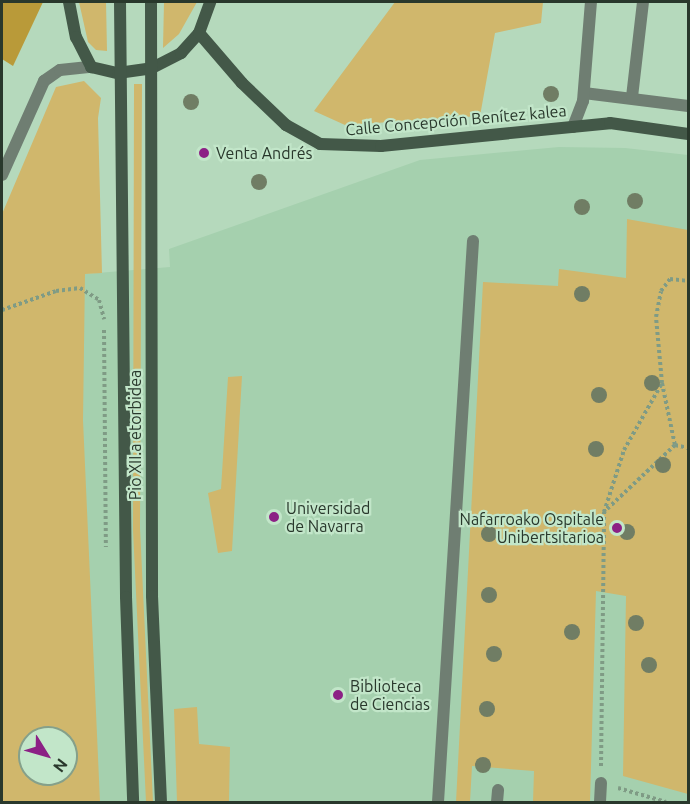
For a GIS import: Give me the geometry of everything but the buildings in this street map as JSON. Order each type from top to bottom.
[{"type":"main road","points":[[69,2],[76,37],[91,67],[118,73],[152,68],[181,53],[199,33],[210,2]]},
{"type":"main road","name":"Pio XII.a etorbidea","points":[[120,2],[118,73],[133,802]]},
{"type":"main road","name":"Pio XII.a etorbidea","points":[[152,2],[152,596],[161,802]]},
{"type":"main road","name":"Calle Concepción Benítez kalea","points":[[199,33],[242,83],[286,124],[320,144],[381,146],[610,123],[688,134]]},
{"type":"street","points":[[573,127],[584,93],[591,2]]},
{"type":"street","points":[[633,97],[643,2]]},
{"type":"street","points":[[2,175],[44,81],[60,70],[91,67]]},
{"type":"street","name":"Calle Concepción Benítez kalea","points":[[584,93],[633,97],[688,106]]},
{"type":"street","points":[[438,802],[473,242]]},
{"type":"street","points":[[600,802],[601,783]]},
{"type":"path","points":[[675,445],[662,383],[657,317],[661,291],[670,279],[688,281]]},
{"type":"path","points":[[2,310],[56,291],[80,288],[93,293]]},
{"type":"path","points":[[662,383],[624,450],[604,512],[601,783],[666,802]]},
{"type":"path","points":[[675,445],[688,448]]},
{"type":"path","points":[[604,512],[675,445]]},
{"type":"shaded area","points":[[2,2],[43,2],[13,66],[2,59]]},
{"type":"shaded area","points":[[79,2],[106,2],[107,51],[96,50],[88,42]]},
{"type":"shaded area","points":[[164,2],[197,2],[179,34],[163,48]]},
{"type":"shaded area","points":[[395,2],[543,2],[541,23],[495,33],[480,116],[345,125],[314,111]]},
{"type":"shaded area","points":[[84,81],[101,98],[98,118],[102,273],[85,274],[83,420],[100,802],[2,802],[2,214],[56,87]]},
{"type":"shaded area","points":[[134,84],[142,84],[140,528],[153,802],[146,802],[133,530]]},
{"type":"shaded area","name":"Universidad de Navarra","points":[[559,147],[625,148],[688,155],[688,802],[2,802],[85,274],[170,267],[169,249],[420,160]]},
{"type":"shaded area","name":"Nafarroako Ospitale Unibertsitarioa","points":[[627,219],[688,230],[688,794],[623,776],[626,596],[596,591],[590,802],[533,802],[534,771],[472,766],[470,802],[456,802],[483,282],[558,286],[559,269],[626,278]]},
{"type":"shaded area","points":[[242,376],[232,551],[218,553],[208,493],[221,489],[228,377]]},
{"type":"shaded area","points":[[197,707],[199,744],[230,747],[229,802],[177,802],[174,709]]},
{"type":"place","name":"Venta Andrés","points":[[204,153]]},
{"type":"place","name":"Universidad de Navarra","points":[[274,517]]},
{"type":"place","name":"Nafarroako Ospitale Unibertsitarioa","points":[[617,528]]},
{"type":"place","name":"Biblioteca de Ciencias","points":[[338,695]]}]
